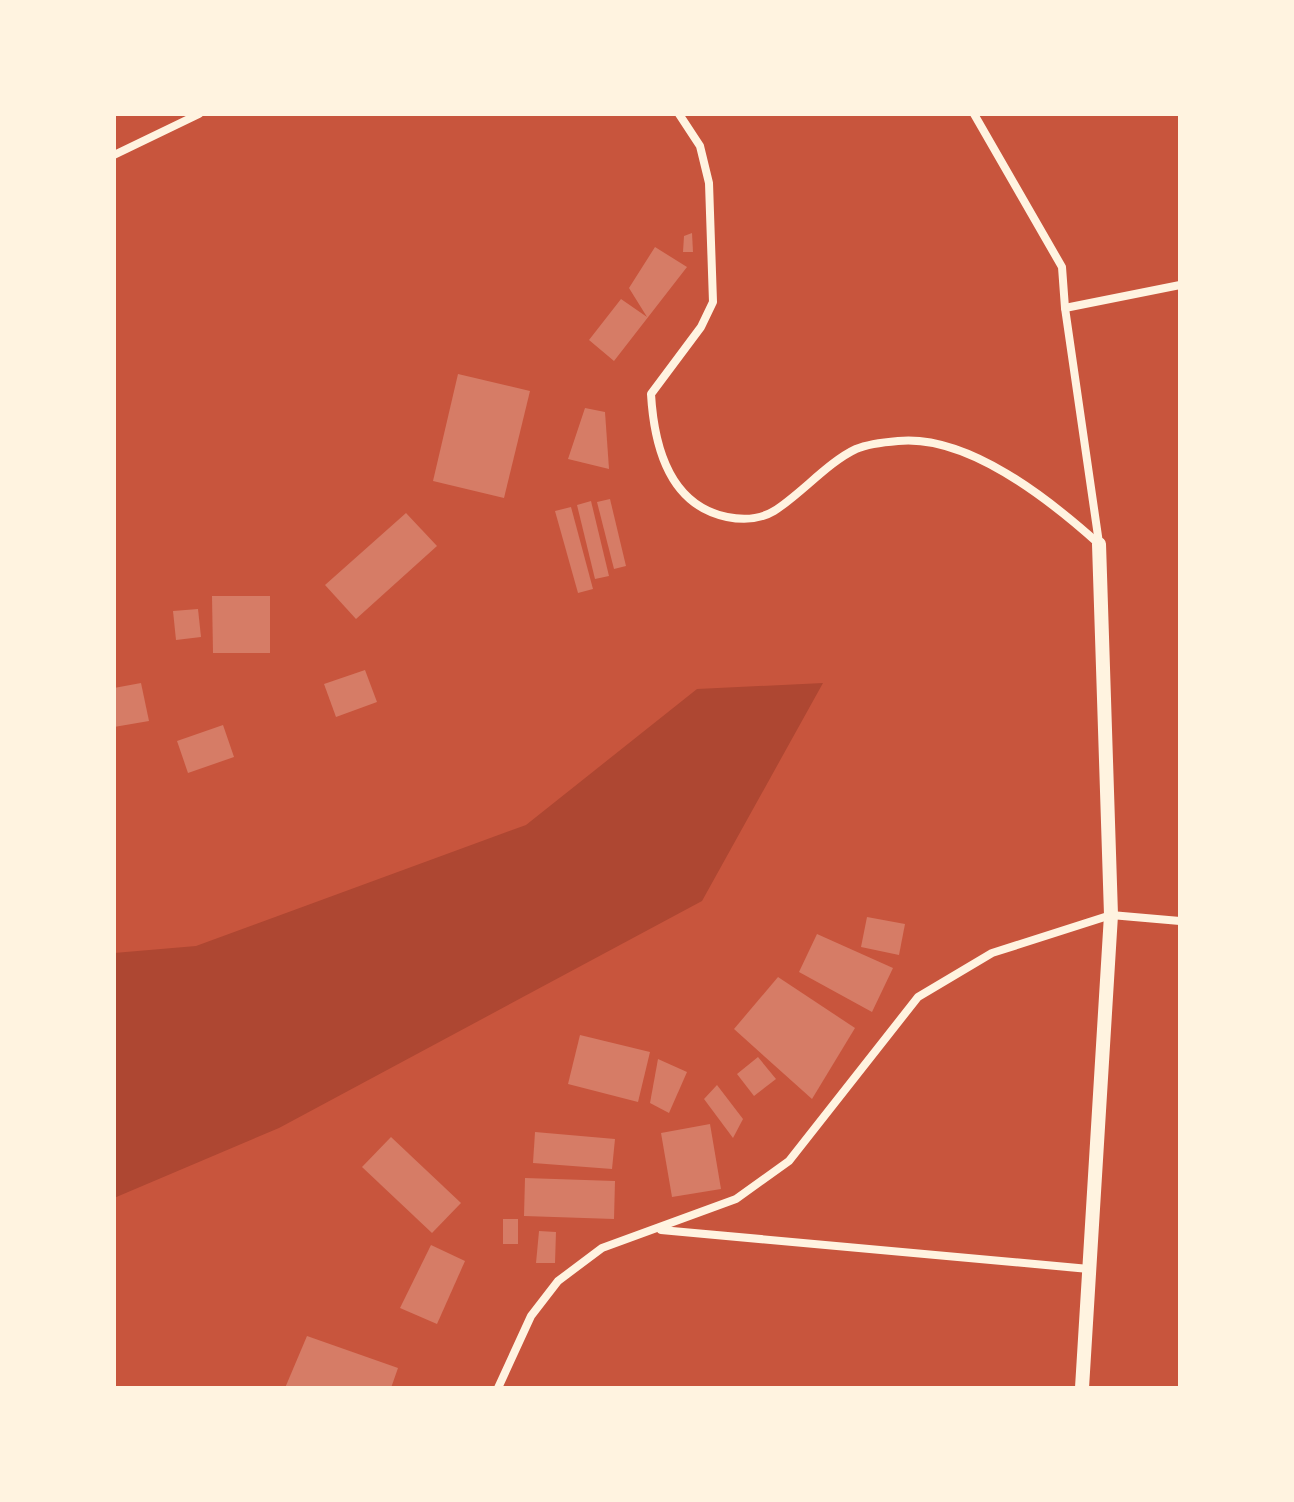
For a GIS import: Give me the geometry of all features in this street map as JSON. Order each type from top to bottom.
[{"type":"street","points":[[114,155],[199,114]]},
{"type":"street","points":[[679,114],[700,146],[709,183],[713,302],[701,327],[651,394],[653,424],[665,467],[686,497],[711,514],[744,521],[771,513],[857,449],[899,441],[937,443],[989,464],[1073,520],[1099,544]]},
{"type":"street","points":[[974,114],[1062,267],[1065,308],[1099,544],[1111,915],[1082,1388]]},
{"type":"street","points":[[1065,308],[1180,285]]},
{"type":"street","points":[[498,1388],[531,1316],[558,1281],[602,1248],[736,1199],[789,1161],[918,997],[992,953],[1111,915],[1180,921]]},
{"type":"street","points":[[656,1230],[1089,1269]]},
{"type":"shaded area","points":[[823,683],[702,901],[279,1128],[114,1198],[114,953],[196,946],[526,825],[697,689]]},
{"type":"building","points":[[692,233],[693,252],[683,252],[684,236]]},
{"type":"building","points":[[655,247],[687,267],[614,361],[589,340],[621,299],[647,317],[629,288]]},
{"type":"building","points":[[458,374],[530,391],[504,498],[433,481]]},
{"type":"building","points":[[585,408],[605,412],[609,469],[568,459]]},
{"type":"building","points":[[610,499],[626,566],[614,569],[597,502]]},
{"type":"building","points":[[591,501],[609,576],[595,579],[577,505]]},
{"type":"building","points":[[571,507],[593,589],[578,593],[555,511]]},
{"type":"building","points":[[406,513],[437,546],[356,619],[325,585]]},
{"type":"building","points":[[212,596],[270,596],[270,653],[213,653]]},
{"type":"building","points":[[198,609],[201,637],[176,640],[173,611]]},
{"type":"building","points":[[365,670],[377,702],[336,717],[324,684]]},
{"type":"building","points":[[141,683],[149,721],[114,727],[114,688]]},
{"type":"building","points":[[223,725],[234,757],[188,773],[177,741]]},
{"type":"building","points":[[867,917],[905,924],[899,955],[861,947]]},
{"type":"building","points":[[817,934],[893,968],[872,1012],[799,972]]},
{"type":"building","points":[[778,977],[855,1028],[812,1099],[734,1029]]},
{"type":"building","points":[[580,1035],[650,1052],[638,1102],[568,1084]]},
{"type":"building","points":[[758,1057],[776,1079],[754,1096],[737,1074]]},
{"type":"building","points":[[658,1059],[687,1072],[669,1113],[650,1103]]},
{"type":"building","points":[[717,1085],[743,1119],[733,1138],[704,1099]]},
{"type":"building","points":[[710,1124],[721,1189],[672,1197],[661,1133]]},
{"type":"building","points":[[535,1132],[615,1139],[612,1169],[533,1163]]},
{"type":"building","points":[[391,1137],[461,1203],[432,1233],[362,1167]]},
{"type":"building","points":[[525,1178],[615,1181],[614,1219],[524,1216]]},
{"type":"building","points":[[503,1219],[518,1219],[518,1244],[503,1244]]},
{"type":"building","points":[[539,1231],[556,1232],[555,1263],[536,1263]]},
{"type":"building","points":[[431,1245],[465,1261],[437,1324],[400,1308]]},
{"type":"building","points":[[307,1336],[398,1368],[391,1388],[285,1388]]}]
